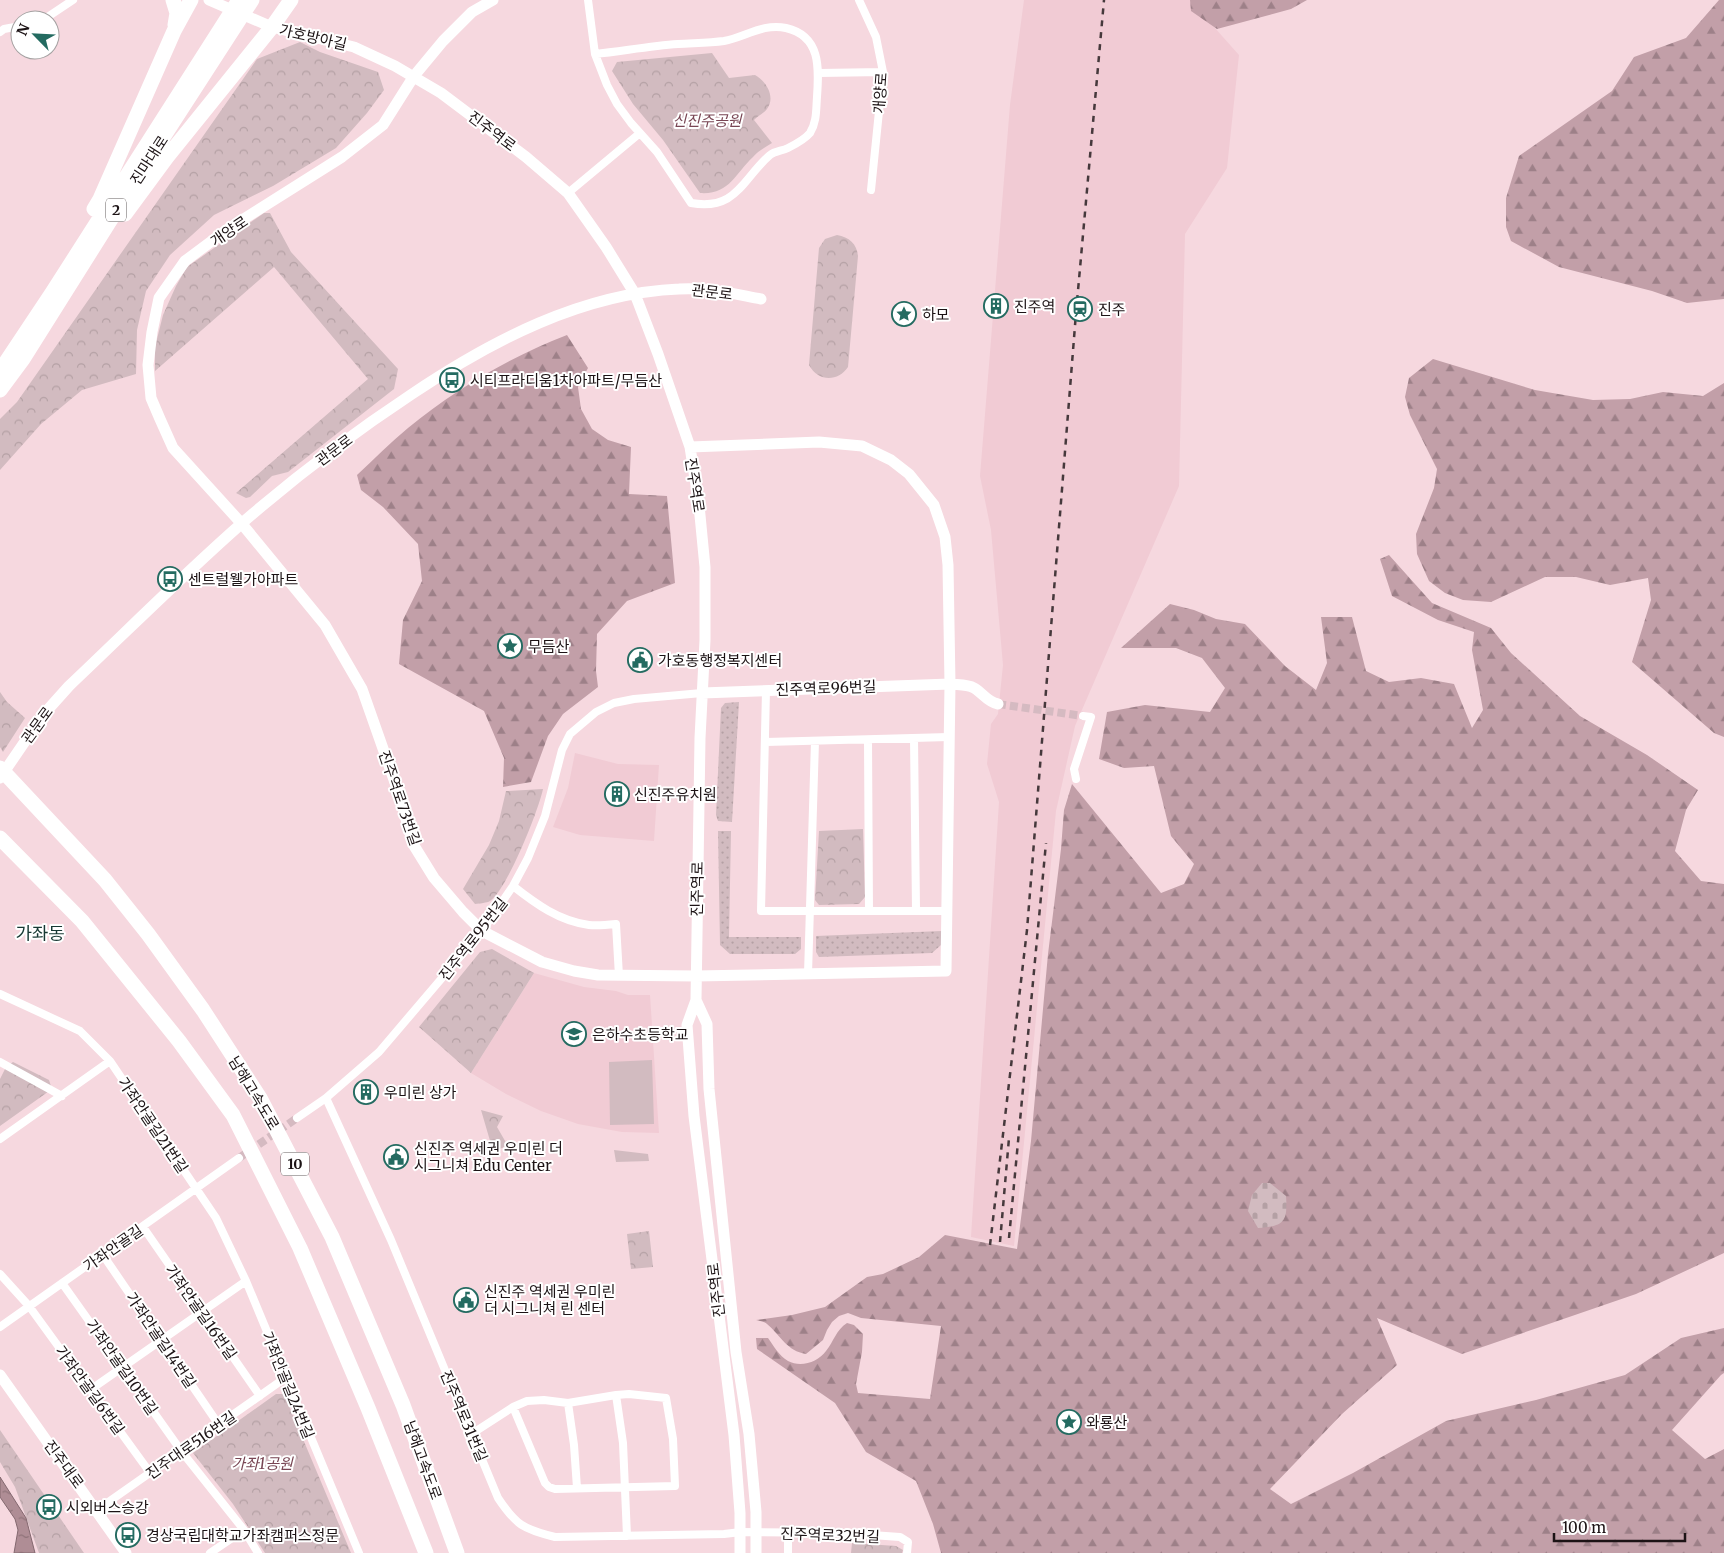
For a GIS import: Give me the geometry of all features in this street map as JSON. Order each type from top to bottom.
[{"type":"highway","points":[[173,0],[177,13],[174,31]]},
{"type":"highway","points":[[52,293],[53,278],[100,199],[174,31],[191,0]]},
{"type":"highway","name":"2","points":[[227,28],[239,0]]},
{"type":"highway","name":"2","points":[[227,28],[252,0]]},
{"type":"highway","points":[[88,255],[109,236],[167,157],[272,27],[291,0]]},
{"type":"highway","name":"진마대로","points":[[0,390],[23,359],[227,28]]},
{"type":"highway","name":"진마대로","points":[[0,371],[227,28]]},
{"type":"highway","name":"남해고속도로","points":[[0,768],[105,880],[148,934],[202,1010],[260,1098],[332,1237],[403,1405],[457,1553]]},
{"type":"highway","name":"남해고속도로","points":[[0,838],[82,921],[179,1041],[233,1115],[300,1248],[368,1408],[426,1553]]},
{"type":"street","points":[[58,10],[73,0]]},
{"type":"street","name":"가호방아길","points":[[209,0],[272,27],[354,47],[414,76]]},
{"type":"street","name":"개양로","points":[[242,524],[174,448],[151,398],[148,365],[159,298],[185,262],[228,229],[342,157],[383,125],[414,76],[443,41],[472,12],[493,0]]},
{"type":"street","points":[[588,0],[595,54],[607,85],[617,104],[657,152],[692,203],[715,203],[725,200],[738,192],[772,153],[787,148],[809,135],[816,122],[819,73],[814,49],[806,38],[787,28],[759,29],[725,40],[595,54]]},
{"type":"street","name":"개양로","points":[[860,0],[876,37],[883,72],[871,190]]},
{"type":"street","points":[[819,73],[883,72]]},
{"type":"street","name":"진주역로","points":[[414,76],[464,110],[526,157],[568,193],[606,247],[635,294],[690,447],[699,505],[705,567],[699,748],[696,1000],[687,1025],[694,1116],[734,1434],[741,1532],[740,1553]]},
{"type":"street","points":[[568,193],[640,133]]},
{"type":"street","name":"관문로","points":[[0,778],[43,715],[69,686],[242,524],[321,459],[374,420],[472,355],[533,326],[576,310],[635,294],[666,290],[703,289],[761,299]]},
{"type":"street","points":[[690,447],[819,442],[862,446],[890,460],[909,474],[934,505],[945,538],[948,566],[950,684],[947,911],[761,911],[766,690]]},
{"type":"street","name":"진주역로73번길","points":[[242,524],[325,625],[362,689],[399,794],[413,844],[434,878],[482,931],[542,962],[574,971],[619,976],[946,970],[947,911]]},
{"type":"street","name":"진주역로96번길","points":[[702,693],[950,684],[976,689],[987,699],[998,704]]},
{"type":"street","name":"진주역로95번길","points":[[297,1118],[326,1098],[379,1052],[482,931],[513,886],[528,858],[545,816],[562,750],[570,734],[596,712],[614,703],[634,699],[702,693]]},
{"type":"street","points":[[1076,778],[1074,769],[1091,717],[1083,716]]},
{"type":"street","points":[[766,742],[949,737]]},
{"type":"street","points":[[914,738],[916,910]]},
{"type":"street","points":[[868,740],[869,911]]},
{"type":"street","points":[[808,974],[815,741]]},
{"type":"street","points":[[513,886],[539,907],[565,919],[590,925],[616,924],[619,976]]},
{"type":"street","name":"가좌안골길21번길","points":[[0,994],[80,1031],[110,1061],[196,1189]]},
{"type":"street","name":"진주역로","points":[[696,1000],[707,1024],[715,1144],[736,1352],[748,1434],[757,1533],[756,1553]]},
{"type":"street","points":[[0,1139],[110,1061]]},
{"type":"street","points":[[1,1065],[62,1096]]},
{"type":"street","name":"진주역로31번길","points":[[326,1098],[391,1240],[498,1498],[511,1517],[531,1531],[555,1537],[741,1532]]},
{"type":"street","points":[[196,1189],[239,1158]]},
{"type":"street","name":"가좌안골길24번길","points":[[196,1189],[216,1218],[246,1281],[359,1553]]},
{"type":"street","name":"가좌안골길","points":[[0,1327],[196,1189]]},
{"type":"street","name":"가좌안골길16번길","points":[[143,1227],[260,1396]]},
{"type":"street","name":"가좌안골길14번길","points":[[103,1255],[219,1425]]},
{"type":"street","name":"가좌안골길6번길","points":[[0,1274],[29,1306],[151,1474]]},
{"type":"street","points":[[90,1390],[246,1281]]},
{"type":"street","name":"가좌안골길10번길","points":[[62,1283],[182,1452],[244,1530],[258,1553]]},
{"type":"street","name":"진주대로","points":[[0,1375],[126,1553]]},
{"type":"street","name":"진주대로516번길","points":[[97,1510],[151,1474],[285,1378]]},
{"type":"street","points":[[472,1433],[513,1407],[527,1401],[544,1400],[568,1403],[616,1395],[666,1398],[672,1439],[675,1486],[555,1489],[548,1487],[513,1407]]},
{"type":"street","points":[[616,1395],[623,1443],[627,1536]]},
{"type":"street","points":[[568,1403],[577,1488]]},
{"type":"street","points":[[210,1553],[244,1530]]},
{"type":"street","name":"진주역로32번길","points":[[741,1532],[843,1533],[900,1537],[908,1542],[907,1553]]},
{"type":"street","points":[[788,1533],[788,1553]]},
{"type":"shaded area","points":[[1024,0],[1190,0],[1239,55],[1227,168],[1185,234],[1179,486],[1075,726],[1056,811],[1014,1246],[971,1237],[999,802],[987,764],[991,724],[998,714],[1003,665],[991,530],[980,476],[1010,105]]},
{"type":"shaded area","name":"신진주유치원","points":[[575,753],[618,764],[659,765],[654,841],[580,835],[553,827],[568,788]]},
{"type":"shaded area","name":"은하수초등학교","points":[[534,973],[584,987],[616,991],[628,995],[650,995],[659,1133],[622,1132],[578,1124],[541,1111],[506,1094],[471,1073]]},
{"type":"green space","points":[[1190,0],[1307,0],[1291,9],[1217,29],[1191,11]]},
{"type":"green space","points":[[1719,0],[1724,0],[1724,299],[1687,303],[1652,291],[1559,267],[1511,241],[1506,227],[1506,198],[1519,156],[1612,91],[1634,57],[1686,38]]},
{"type":"green space","points":[[300,42],[320,52],[378,72],[384,90],[367,113],[336,148],[273,186],[214,215],[170,255],[146,291],[137,330],[136,374],[82,390],[41,424],[0,470],[0,419],[17,402],[257,59]]},
{"type":"green space","name":"신진주공원","points":[[712,53],[729,78],[755,75],[766,85],[770,95],[770,104],[754,120],[772,143],[755,155],[725,187],[710,193],[700,193],[663,140],[633,104],[612,71],[617,62]]},
{"type":"green space","points":[[264,213],[270,213],[291,252],[398,369],[394,389],[288,472],[272,476],[250,497],[246,498],[236,493],[368,379],[274,267],[155,371],[155,347],[163,315],[187,267]]},
{"type":"green space","points":[[837,235],[845,237],[852,242],[858,256],[848,367],[839,375],[828,378],[817,375],[809,365],[819,248],[825,239]]},
{"type":"green space","points":[[567,335],[588,368],[578,387],[581,409],[592,429],[608,440],[631,447],[629,494],[667,496],[675,583],[627,601],[597,634],[596,671],[598,687],[563,714],[548,736],[531,782],[503,787],[504,758],[484,711],[399,664],[403,620],[422,581],[418,544],[383,507],[361,490],[357,475],[408,428],[464,387],[525,353]]},
{"type":"green space","points":[[1433,359],[1535,390],[1593,400],[1630,399],[1663,392],[1703,396],[1724,383],[1724,737],[1714,733],[1632,662],[1651,600],[1648,578],[1610,585],[1576,577],[1545,577],[1491,602],[1463,600],[1445,593],[1429,581],[1417,554],[1416,534],[1434,488],[1437,469],[1410,415],[1405,397],[1409,378]]},
{"type":"green space","points":[[1389,555],[1432,603],[1491,628],[1511,653],[1580,716],[1647,755],[1698,790],[1686,810],[1675,851],[1701,881],[1724,884],[1724,1253],[1636,1294],[1462,1354],[1377,1318],[1397,1365],[1342,1414],[1270,1489],[1291,1504],[1353,1473],[1446,1421],[1536,1400],[1625,1375],[1681,1338],[1724,1328],[1724,1373],[1672,1430],[1705,1459],[1724,1449],[1724,1553],[941,1553],[933,1524],[916,1481],[866,1452],[835,1403],[757,1349],[756,1338],[768,1338],[785,1359],[793,1363],[804,1364],[814,1361],[823,1355],[843,1326],[847,1323],[854,1325],[863,1334],[862,1352],[856,1384],[858,1393],[930,1399],[941,1326],[861,1318],[848,1313],[839,1316],[832,1322],[823,1340],[806,1354],[794,1350],[766,1323],[756,1320],[792,1315],[825,1307],[867,1277],[883,1274],[919,1257],[945,1235],[1017,1249],[1031,1141],[1048,954],[1064,810],[1072,784],[1161,893],[1184,884],[1194,864],[1171,836],[1154,766],[1124,768],[1099,759],[1107,712],[1145,705],[1210,712],[1225,688],[1202,658],[1176,648],[1121,648],[1170,604],[1194,610],[1216,619],[1245,624],[1285,666],[1316,690],[1327,663],[1321,617],[1352,617],[1366,671],[1389,682],[1421,678],[1454,684],[1472,728],[1483,710],[1472,650],[1474,632],[1438,620],[1392,596],[1380,559]]},
{"type":"green space","points":[[0,692],[7,702],[25,718],[3,752],[0,747]]},
{"type":"green space","points":[[739,702],[732,822],[718,821],[716,815],[721,708],[725,703]]},
{"type":"green space","points":[[543,789],[529,830],[505,882],[490,901],[475,904],[463,889],[489,845],[499,821],[506,791]]},
{"type":"green space","points":[[863,829],[865,897],[859,904],[819,905],[815,900],[819,831]]},
{"type":"green space","points":[[718,831],[731,831],[729,937],[801,937],[801,949],[795,954],[730,954],[720,945]]},
{"type":"green space","points":[[942,931],[941,945],[932,953],[819,957],[816,952],[816,936]]},
{"type":"green space","points":[[492,949],[534,973],[471,1073],[419,1027],[480,952]]},
{"type":"green space","points":[[652,1060],[654,1124],[610,1125],[609,1062]]},
{"type":"green space","points":[[13,1062],[49,1080],[52,1089],[0,1126],[0,1079],[6,1067]]},
{"type":"green space","points":[[481,1110],[503,1116],[497,1127],[508,1146],[493,1151]]},
{"type":"green space","points":[[614,1150],[648,1154],[649,1161],[616,1162]]},
{"type":"green space","points":[[1262,1183],[1270,1183],[1286,1196],[1286,1212],[1285,1217],[1278,1224],[1258,1228],[1248,1211],[1252,1195]]},
{"type":"green space","points":[[649,1231],[653,1267],[631,1269],[627,1234]]},
{"type":"green space","name":"가좌1공원","points":[[276,1394],[284,1394],[351,1553],[265,1553],[233,1504],[193,1453]]},
{"type":"green space","points":[[0,1430],[84,1553],[39,1553],[15,1487],[0,1462]]},
{"type":"green space","points":[[852,1543],[896,1546],[903,1550],[902,1553],[851,1553]]},
{"type":"water","points":[[0,1477],[26,1518],[35,1553],[14,1553],[18,1530],[15,1519],[0,1497]]},
{"type":"tunnel","points":[[998,704],[1083,716]]},
{"type":"tunnel","points":[[239,1158],[297,1118]]},
{"type":"railway","points":[[990,1245],[1027,930],[1076,313],[1104,0]]},
{"type":"railway","points":[[1009,1238],[1046,843]]},
{"type":"railway","points":[[1000,1242],[1009,1138]]},
{"type":"place","name":"진주역","points":[[996,306]]},
{"type":"place","name":"진주","points":[[1080,309]]},
{"type":"place","name":"하모","points":[[904,314]]},
{"type":"place","name":"시티프라디움1차아파트/무듬산","points":[[452,380]]},
{"type":"place","name":"센트럴웰가아파트","points":[[170,579]]},
{"type":"place","name":"무듬산","points":[[510,646]]},
{"type":"place","name":"가호동행정복지센터","points":[[640,660]]},
{"type":"place","name":"신진주유치원","points":[[617,794]]},
{"type":"place","name":"은하수초등학교","points":[[574,1034]]},
{"type":"place","name":"우미린 상가","points":[[366,1092]]},
{"type":"place","name":"신진주 역세권 우미린 더 시그니쳐 Edu Center","points":[[396,1157]]},
{"type":"place","name":"신진주 역세권 우미린 더 시그니쳐 린 센터","points":[[466,1300]]},
{"type":"place","name":"와룡산","points":[[1069,1422]]},
{"type":"place","name":"시외버스승강","points":[[49,1507]]},
{"type":"place","name":"경상국립대학교가좌캠퍼스정문","points":[[128,1535]]},
{"type":"district","name":"가좌동","points":[[40,933]]}]
